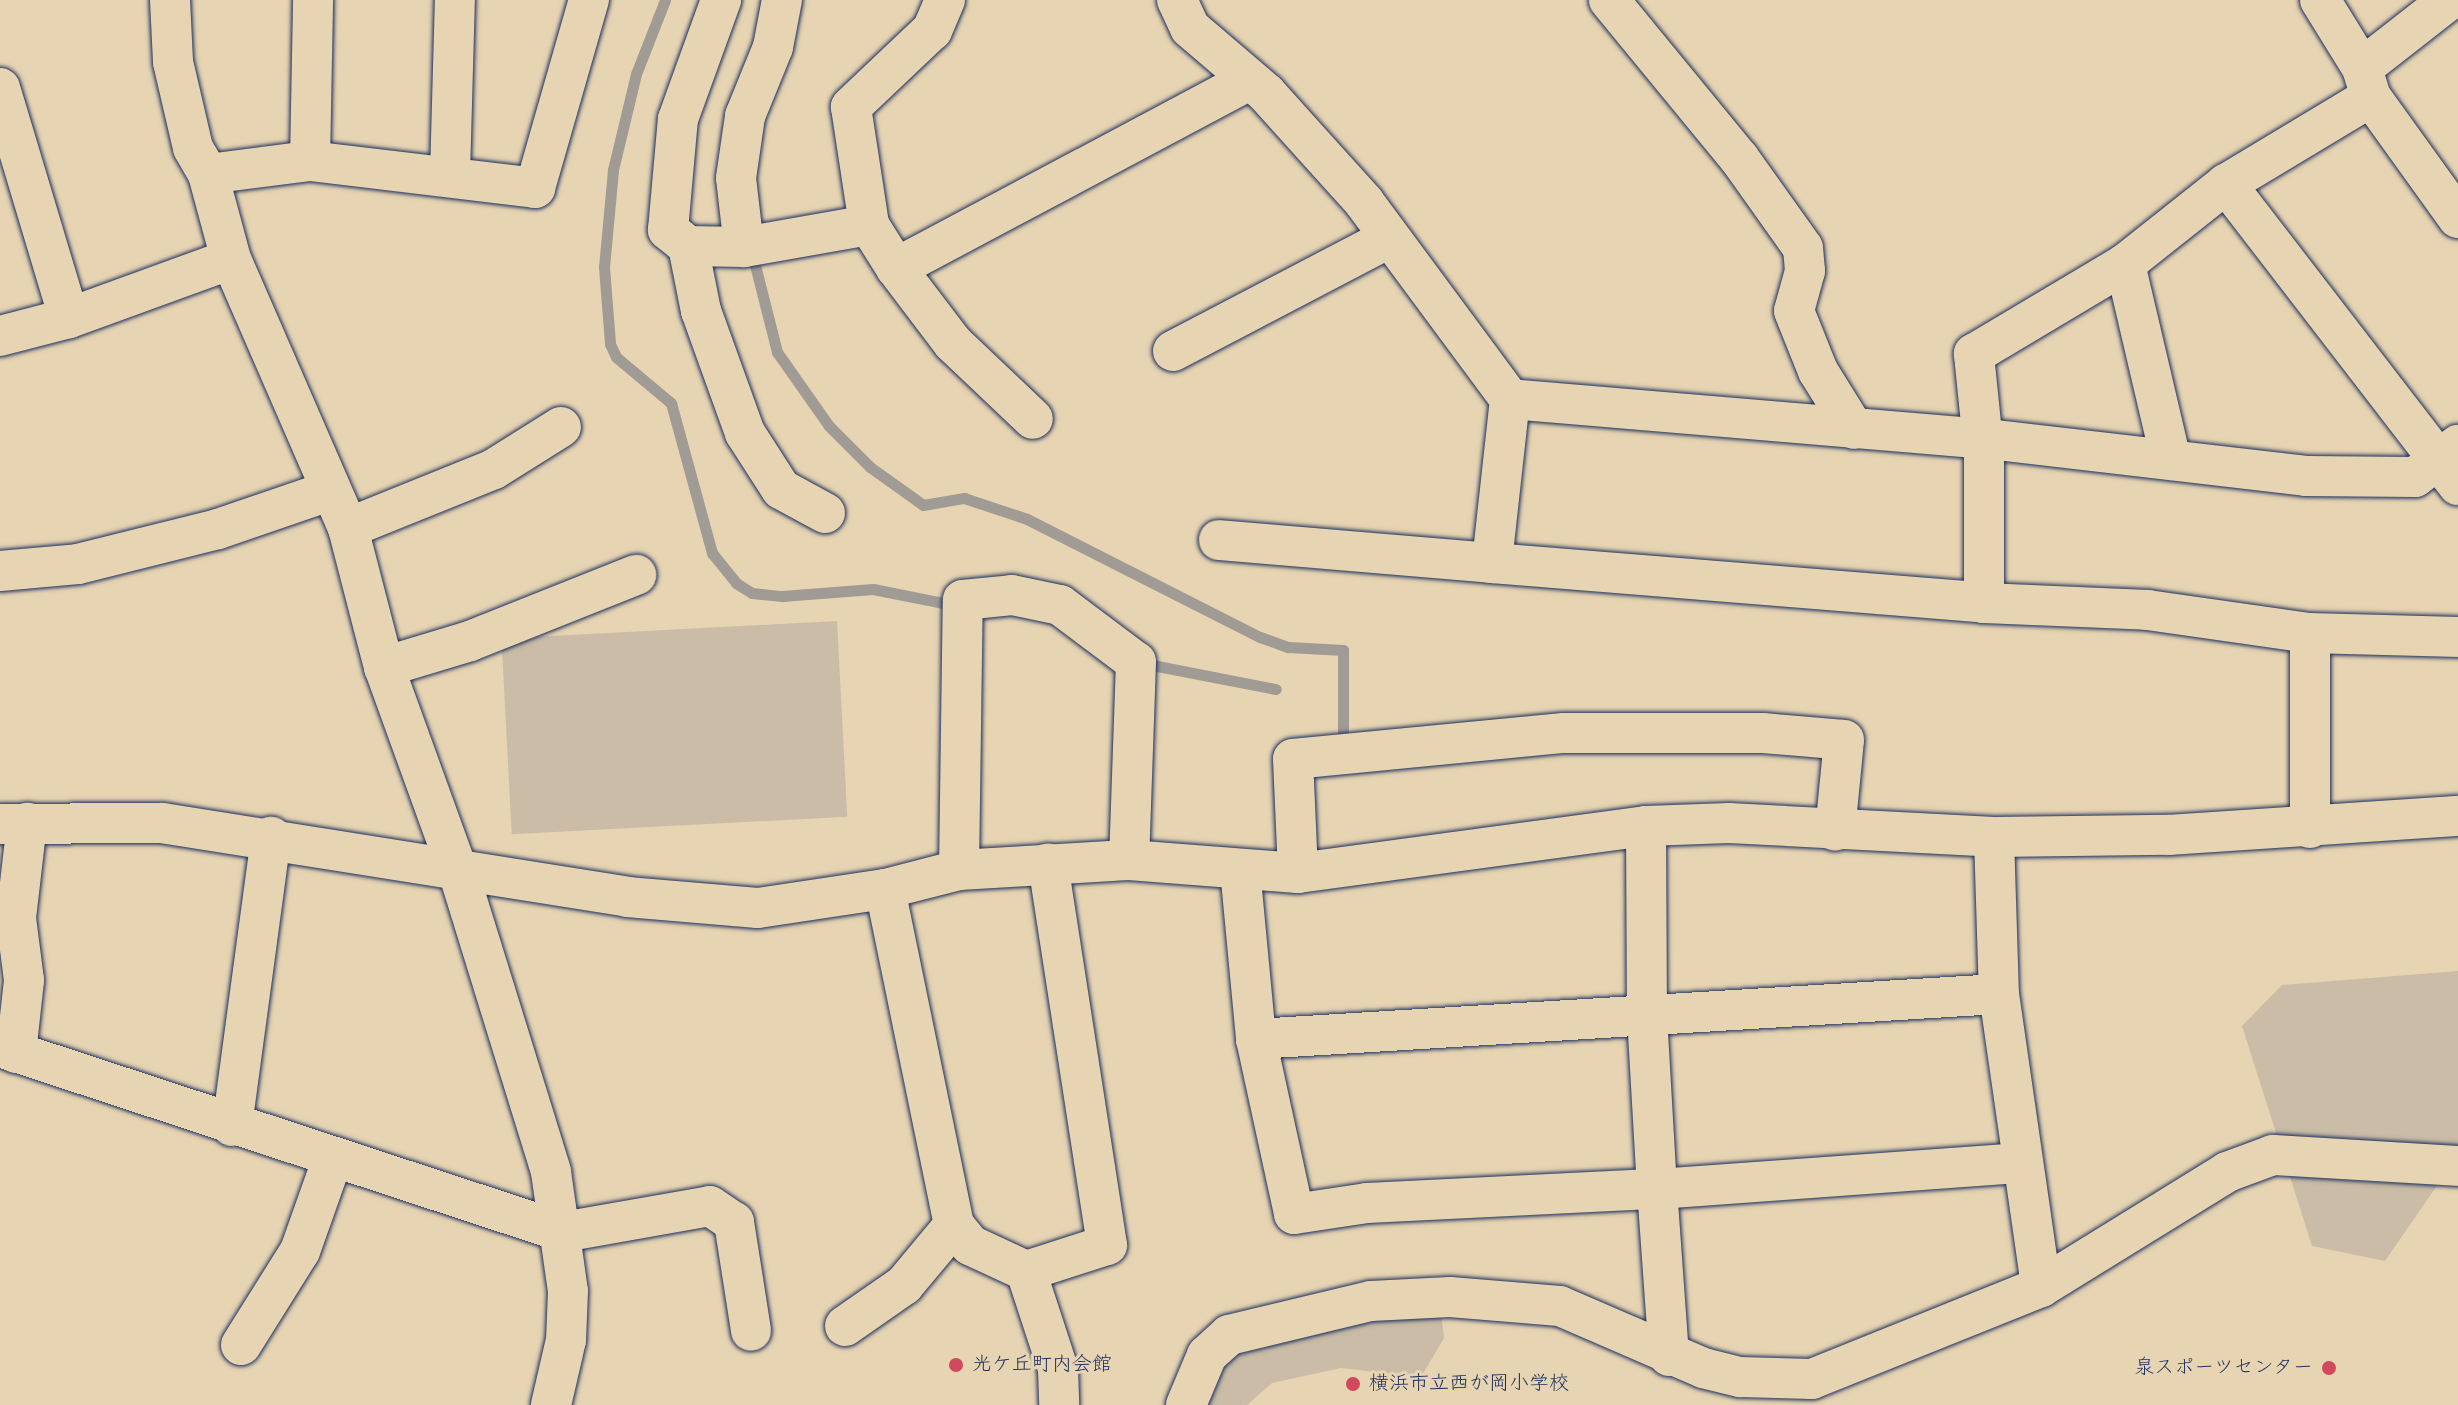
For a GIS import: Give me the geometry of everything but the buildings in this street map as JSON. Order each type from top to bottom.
[{"type":"street","points":[[170,0],[173,62],[184,117],[208,174],[231,259],[329,491],[348,528],[384,667],[458,871],[551,1172],[563,1232],[566,1340],[551,1405]]},
{"type":"street","points":[[310,161],[313,0]]},
{"type":"street","points":[[450,175],[455,0]]},
{"type":"street","points":[[208,174],[310,161],[450,175],[535,188],[589,0]]},
{"type":"street","points":[[721,0],[678,119],[668,230],[688,246],[744,247],[869,225]]},
{"type":"street","points":[[744,247],[736,178],[745,116],[773,47],[782,0]]},
{"type":"street","points":[[945,0],[932,30],[851,107],[869,225],[896,268],[953,343],[1033,419]]},
{"type":"street","points":[[1177,0],[1190,28],[1248,81],[1266,93],[1364,202],[1387,239],[1510,399],[1492,563]]},
{"type":"street","points":[[1609,0],[1739,158],[1803,248],[1805,271],[1794,311],[1818,371],[1854,429]]},
{"type":"street","points":[[2320,0],[2367,82],[2457,216]]},
{"type":"street","points":[[1984,603],[1984,453],[1979,438],[1974,354],[2125,264],[2226,184],[2367,82],[2449,0]]},
{"type":"street","points":[[896,268],[1248,81]]},
{"type":"street","points":[[0,88],[69,318]]},
{"type":"street","points":[[1510,399],[1979,438],[2306,476],[2415,477],[2451,464],[2226,184]]},
{"type":"street","points":[[1173,351],[1387,239]]},
{"type":"street","points":[[688,246],[701,311],[745,433],[781,489],[825,513]]},
{"type":"street","points":[[0,336],[69,318],[231,259]]},
{"type":"street","points":[[2125,264],[2171,460]]},
{"type":"street","points":[[348,528],[494,469],[561,427]]},
{"type":"street","points":[[0,571],[78,564],[218,529],[329,491]]},
{"type":"street","points":[[1219,540],[1984,603],[2148,610],[2310,633],[2458,637]]},
{"type":"street","points":[[384,667],[470,641],[636,575]]},
{"type":"street","points":[[959,870],[963,600],[1012,595],[1060,605],[1136,662],[1129,860]]},
{"type":"street","points":[[2310,633],[2310,828]]},
{"type":"street","points":[[1298,873],[1293,759],[1564,733],[1763,733],[1844,740],[1835,831]]},
{"type":"street","points":[[751,1331],[734,1222],[710,1206],[563,1232],[232,1126],[8,1050],[24,980],[16,918],[13,824],[162,823],[271,837],[458,871],[627,897],[758,908],[885,889],[959,870],[1129,860],[1298,873],[1646,826],[1729,823],[1994,837],[2310,828],[2458,816]]},
{"type":"street","points":[[1646,826],[1647,1018],[1669,1356]]},
{"type":"street","points":[[232,1126],[271,837]]},
{"type":"street","points":[[1994,837],[1999,994],[2019,1163],[2041,1287]]},
{"type":"street","points":[[885,889],[954,1225],[970,1245],[1026,1271],[1107,1245],[1048,864]]},
{"type":"street","points":[[1240,869],[1256,1039],[1294,1214],[1367,1203],[1657,1189],[2019,1163]]},
{"type":"street","points":[[1256,1039],[1647,1018],[1999,994]]},
{"type":"street","points":[[1186,1405],[1207,1355],[1229,1335],[1371,1301],[1450,1297],[1560,1306],[1669,1356],[1740,1377],[1811,1392],[2041,1287],[2227,1172],[2273,1155],[2458,1166]]},
{"type":"street","points":[[241,1345],[300,1251],[333,1158]]},
{"type":"street","points":[[845,1326],[904,1285],[954,1225]]},
{"type":"street","points":[[1026,1271],[1058,1369],[1059,1405]]},
{"type":"shaded area","points":[[837,621],[847,817],[512,834],[501,639]]},
{"type":"shaded area","points":[[2458,971],[2458,1155],[2385,1261],[2312,1246],[2242,1026],[2282,985]]},
{"type":"shaded area","points":[[1370,1313],[1441,1313],[1444,1338],[1421,1377],[1341,1368],[1272,1383],[1247,1405],[1196,1405],[1237,1343]]},
{"type":"waterway","points":[[665,0],[636,74],[613,170],[604,267],[610,344],[616,357],[671,403],[712,553],[736,583],[752,593],[782,596],[873,589],[948,604]]},
{"type":"waterway","points":[[754,261],[777,352],[829,426],[870,467],[923,505],[964,498],[1027,519],[1260,637],[1288,647],[1343,650],[1343,746]]},
{"type":"waterway","points":[[1152,665],[1276,689]]},
{"type":"place","name":"光ケ丘町内会館","points":[[956,1365]]},
{"type":"place","name":"泉スポーツセンター","points":[[2329,1368]]},
{"type":"place","name":"横浜市立西が岡小学校","points":[[1353,1384]]}]
